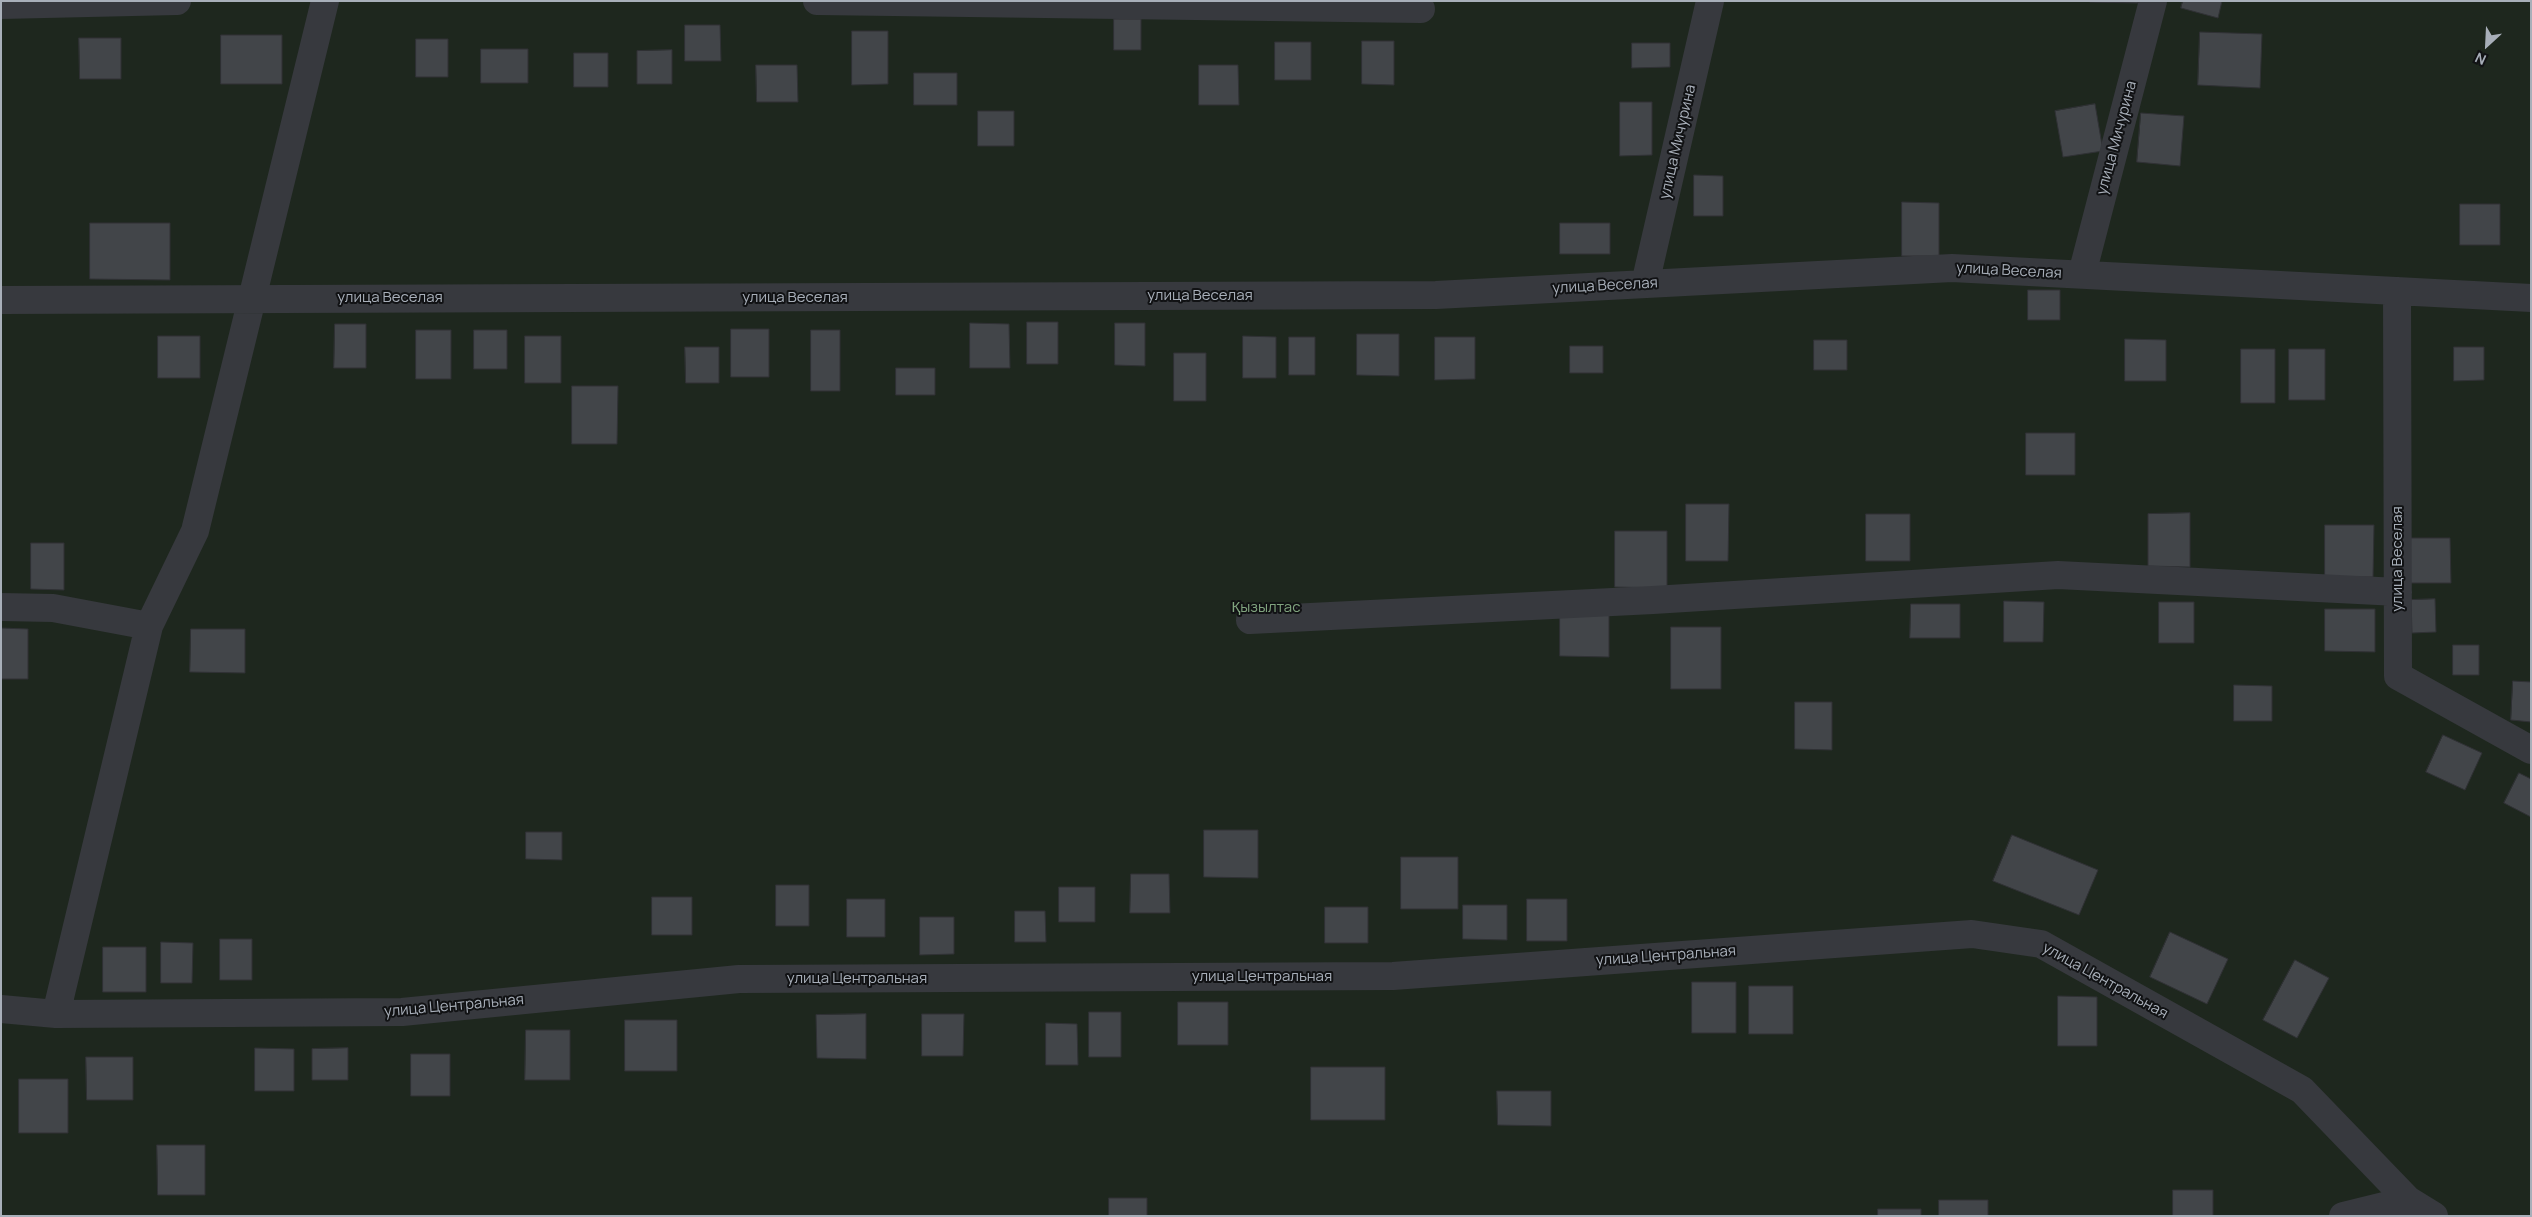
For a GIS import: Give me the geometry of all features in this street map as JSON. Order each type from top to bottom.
[{"type":"street","points":[[1,5],[177,1]]},
{"type":"street","points":[[56,1014],[149,626],[196,531],[325,1]]},
{"type":"street","points":[[817,1],[998,2],[1422,10]]},
{"type":"street","name":"улица Мичурина","points":[[1645,284],[1710,1]]},
{"type":"street","name":"улица Мичурина","points":[[2082,274],[2152,1]]},
{"type":"street","name":"улица Веселая","points":[[1,300],[1426,295],[1952,268],[2531,298]]},
{"type":"street","name":"улица Веселая","points":[[2398,291],[2398,676],[2531,750]]},
{"type":"street","points":[[1250,620],[1653,600],[2058,575],[2398,592]]},
{"type":"street","points":[[1,607],[53,608],[149,626]]},
{"type":"street","name":"улица Центральная","points":[[1,1009],[56,1014],[402,1012],[739,979],[1393,976],[1972,934],[2041,944],[2302,1090],[2408,1200],[2434,1216]]},
{"type":"street","points":[[2343,1216],[2408,1200]]},
{"type":"green space","name":"Қызылтас","points":[[1,1],[2531,1],[2531,1216],[1,1216]]},
{"type":"building","points":[[2138,1],[2138,3],[2090,2]]},
{"type":"building","points":[[2183,1],[2222,1],[2218,18],[2181,8]]},
{"type":"building","points":[[1114,19],[1141,19],[1141,50],[1114,50]]},
{"type":"building","points":[[685,25],[720,25],[721,61],[685,61]]},
{"type":"building","points":[[852,31],[888,31],[888,84],[852,85]]},
{"type":"building","points":[[2200,32],[2262,34],[2260,88],[2198,85]]},
{"type":"building","points":[[221,35],[282,35],[282,84],[221,84]]},
{"type":"building","points":[[79,38],[121,38],[121,79],[80,79]]},
{"type":"building","points":[[416,39],[448,39],[448,77],[416,77]]},
{"type":"building","points":[[1362,41],[1394,41],[1394,85],[1362,84]]},
{"type":"building","points":[[1275,42],[1311,42],[1311,80],[1275,80]]},
{"type":"building","points":[[1632,43],[1670,43],[1670,67],[1632,68]]},
{"type":"building","points":[[481,49],[528,49],[528,83],[481,83]]},
{"type":"building","points":[[672,50],[672,84],[637,84],[637,51]]},
{"type":"building","points":[[574,53],[608,53],[608,87],[574,87]]},
{"type":"building","points":[[756,65],[797,65],[798,102],[757,102]]},
{"type":"building","points":[[1199,65],[1238,65],[1239,105],[1199,105]]},
{"type":"building","points":[[914,73],[957,73],[957,105],[914,105]]},
{"type":"building","points":[[1620,102],[1652,102],[1652,155],[1620,156]]},
{"type":"building","points":[[2095,104],[2103,151],[2063,157],[2055,111]]},
{"type":"building","points":[[978,111],[1014,111],[1014,146],[978,146]]},
{"type":"building","points":[[2141,113],[2184,116],[2180,166],[2137,162]]},
{"type":"building","points":[[1694,175],[1723,176],[1723,216],[1694,216]]},
{"type":"building","points":[[1902,202],[1939,203],[1939,256],[1902,256]]},
{"type":"building","points":[[2460,204],[2500,204],[2500,245],[2460,245]]},
{"type":"building","points":[[90,223],[170,223],[170,280],[90,279]]},
{"type":"building","points":[[1560,223],[1610,223],[1610,254],[1560,254]]},
{"type":"building","points":[[2028,290],[2060,290],[2060,320],[2028,320]]},
{"type":"building","points":[[1027,322],[1058,322],[1058,364],[1027,364]]},
{"type":"building","points":[[970,323],[1009,324],[1010,368],[970,368]]},
{"type":"building","points":[[1115,323],[1145,323],[1145,366],[1115,365]]},
{"type":"building","points":[[335,324],[366,324],[366,368],[334,368]]},
{"type":"building","points":[[731,329],[769,329],[769,377],[731,377]]},
{"type":"building","points":[[416,330],[451,330],[451,379],[416,379]]},
{"type":"building","points":[[474,330],[507,330],[507,369],[474,369]]},
{"type":"building","points":[[811,330],[840,330],[840,391],[811,391]]},
{"type":"building","points":[[1357,334],[1399,334],[1399,376],[1357,375]]},
{"type":"building","points":[[158,336],[200,336],[200,378],[158,378]]},
{"type":"building","points":[[525,336],[561,336],[561,383],[525,383]]},
{"type":"building","points":[[1243,336],[1276,337],[1276,378],[1243,378]]},
{"type":"building","points":[[1289,337],[1315,337],[1315,375],[1289,375]]},
{"type":"building","points":[[1435,337],[1475,337],[1475,379],[1435,380]]},
{"type":"building","points":[[2125,339],[2166,340],[2166,381],[2125,381]]},
{"type":"building","points":[[1814,340],[1847,340],[1847,370],[1814,370]]},
{"type":"building","points":[[1570,346],[1603,346],[1603,373],[1570,373]]},
{"type":"building","points":[[685,347],[719,347],[719,383],[686,383]]},
{"type":"building","points":[[2454,347],[2484,347],[2484,380],[2454,381]]},
{"type":"building","points":[[2241,349],[2275,349],[2275,403],[2241,403]]},
{"type":"building","points":[[2289,349],[2325,349],[2325,400],[2289,400]]},
{"type":"building","points":[[1174,353],[1206,353],[1206,401],[1174,401]]},
{"type":"building","points":[[896,368],[935,368],[935,395],[896,395]]},
{"type":"building","points":[[572,386],[618,386],[617,444],[572,444]]},
{"type":"building","points":[[2026,433],[2075,433],[2075,475],[2026,475]]},
{"type":"building","points":[[1686,504],[1729,504],[1728,561],[1686,561]]},
{"type":"building","points":[[2190,513],[2190,567],[2148,566],[2148,514]]},
{"type":"building","points":[[1866,514],[1910,514],[1910,561],[1866,561]]},
{"type":"building","points":[[2325,525],[2374,525],[2373,577],[2325,577]]},
{"type":"building","points":[[1615,531],[1667,531],[1667,588],[1615,587]]},
{"type":"building","points":[[2409,538],[2450,538],[2451,583],[2409,583]]},
{"type":"building","points":[[31,543],[64,543],[64,590],[31,589]]},
{"type":"building","points":[[2435,599],[2436,632],[2412,633],[2411,600]]},
{"type":"building","points":[[2004,601],[2044,602],[2043,642],[2004,642]]},
{"type":"building","points":[[2159,602],[2194,602],[2194,643],[2159,643]]},
{"type":"building","points":[[1911,604],[1960,604],[1960,638],[1910,638]]},
{"type":"building","points":[[2325,609],[2375,609],[2375,652],[2325,651]]},
{"type":"building","points":[[1560,614],[1609,614],[1609,657],[1560,656]]},
{"type":"building","points":[[1671,627],[1721,627],[1721,689],[1671,689]]},
{"type":"building","points":[[1,628],[28,629],[28,679],[1,679]]},
{"type":"building","points":[[191,629],[245,629],[245,673],[190,672]]},
{"type":"building","points":[[2453,645],[2479,645],[2479,675],[2453,675]]},
{"type":"building","points":[[2513,681],[2531,682],[2531,722],[2511,720]]},
{"type":"building","points":[[2234,685],[2272,686],[2272,721],[2234,721]]},
{"type":"building","points":[[1795,702],[1832,702],[1832,750],[1795,749]]},
{"type":"building","points":[[2443,735],[2482,753],[2465,790],[2426,772]]},
{"type":"building","points":[[2519,773],[2531,779],[2531,817],[2504,803]]},
{"type":"building","points":[[1204,830],[1258,830],[1258,878],[1204,877]]},
{"type":"building","points":[[526,832],[562,832],[562,860],[526,859]]},
{"type":"building","points":[[2012,835],[2098,870],[2079,915],[1993,881]]},
{"type":"building","points":[[1401,857],[1458,857],[1458,909],[1401,909]]},
{"type":"building","points":[[1131,874],[1169,874],[1170,913],[1130,913]]},
{"type":"building","points":[[776,885],[809,885],[809,926],[776,926]]},
{"type":"building","points":[[1059,887],[1095,887],[1095,922],[1059,922]]},
{"type":"building","points":[[652,897],[692,897],[692,935],[652,935]]},
{"type":"building","points":[[847,899],[885,899],[885,937],[847,937]]},
{"type":"building","points":[[1527,899],[1567,899],[1567,941],[1527,941]]},
{"type":"building","points":[[1463,905],[1507,905],[1507,940],[1463,939]]},
{"type":"building","points":[[1325,907],[1368,907],[1368,943],[1325,943]]},
{"type":"building","points":[[1015,911],[1045,911],[1046,942],[1015,942]]},
{"type":"building","points":[[920,917],[954,917],[954,954],[920,955]]},
{"type":"building","points":[[2170,932],[2228,959],[2207,1004],[2150,977]]},
{"type":"building","points":[[220,939],[252,939],[252,980],[220,980]]},
{"type":"building","points":[[161,942],[193,943],[192,983],[161,983]]},
{"type":"building","points":[[103,947],[146,947],[146,992],[103,992]]},
{"type":"building","points":[[2295,960],[2329,978],[2297,1038],[2263,1020]]},
{"type":"building","points":[[1692,982],[1736,982],[1736,1033],[1692,1033]]},
{"type":"building","points":[[1749,986],[1793,986],[1793,1034],[1749,1034]]},
{"type":"building","points":[[2058,996],[2097,997],[2097,1046],[2058,1046]]},
{"type":"building","points":[[1178,1002],[1228,1002],[1228,1045],[1178,1045]]},
{"type":"building","points":[[1089,1012],[1121,1012],[1121,1057],[1089,1057]]},
{"type":"building","points":[[866,1014],[866,1059],[817,1058],[816,1015]]},
{"type":"building","points":[[922,1014],[964,1014],[963,1056],[922,1056]]},
{"type":"building","points":[[625,1020],[677,1020],[677,1071],[625,1071]]},
{"type":"building","points":[[1046,1023],[1077,1024],[1078,1065],[1046,1065]]},
{"type":"building","points":[[526,1030],[570,1030],[570,1080],[525,1080]]},
{"type":"building","points":[[255,1048],[294,1049],[294,1091],[255,1091]]},
{"type":"building","points":[[348,1048],[348,1080],[312,1080],[312,1049]]},
{"type":"building","points":[[411,1054],[450,1054],[450,1096],[411,1096]]},
{"type":"building","points":[[86,1057],[133,1057],[133,1100],[87,1100]]},
{"type":"building","points":[[1311,1067],[1385,1067],[1385,1120],[1311,1120]]},
{"type":"building","points":[[19,1079],[68,1079],[68,1133],[19,1133]]},
{"type":"building","points":[[1497,1091],[1551,1091],[1551,1126],[1498,1125]]},
{"type":"building","points":[[157,1145],[205,1145],[205,1195],[158,1195]]},
{"type":"building","points":[[2173,1190],[2213,1190],[2213,1216],[2173,1216]]},
{"type":"building","points":[[1109,1198],[1147,1198],[1147,1216],[1109,1216]]},
{"type":"building","points":[[1939,1200],[1988,1200],[1988,1216],[1939,1216]]},
{"type":"building","points":[[1878,1209],[1921,1209],[1921,1216],[1878,1216]]}]
